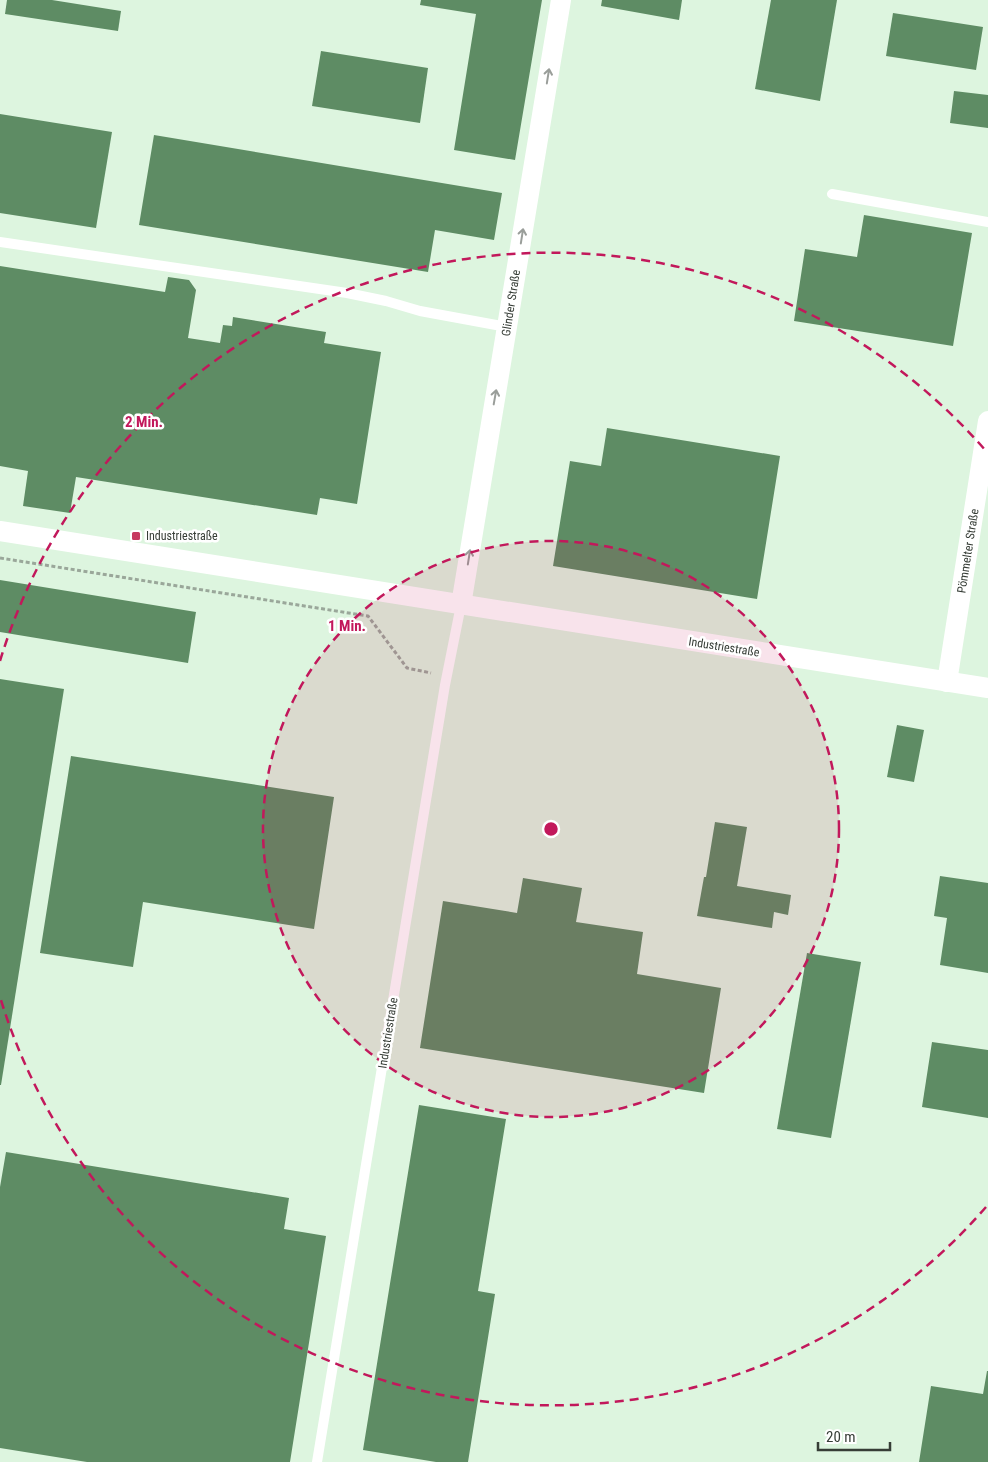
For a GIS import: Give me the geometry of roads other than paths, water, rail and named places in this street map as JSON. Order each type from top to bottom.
[{"type":"street","name":"Glinder Straße","points":[[461,605],[561,0]]},
{"type":"street","name":"Pömmelter Straße","points":[[947,682],[988,421]]},
{"type":"street","name":"Industriestraße","points":[[0,532],[988,688]]},
{"type":"lane","points":[[832,194],[988,222]]},
{"type":"lane","points":[[0,242],[347,293],[386,301],[420,311],[507,327]]},
{"type":"lane","name":"Industriestraße","points":[[317,1462],[447,676],[461,605]]},
{"type":"place","name":"Industriestraße","points":[[136,536]]}]
